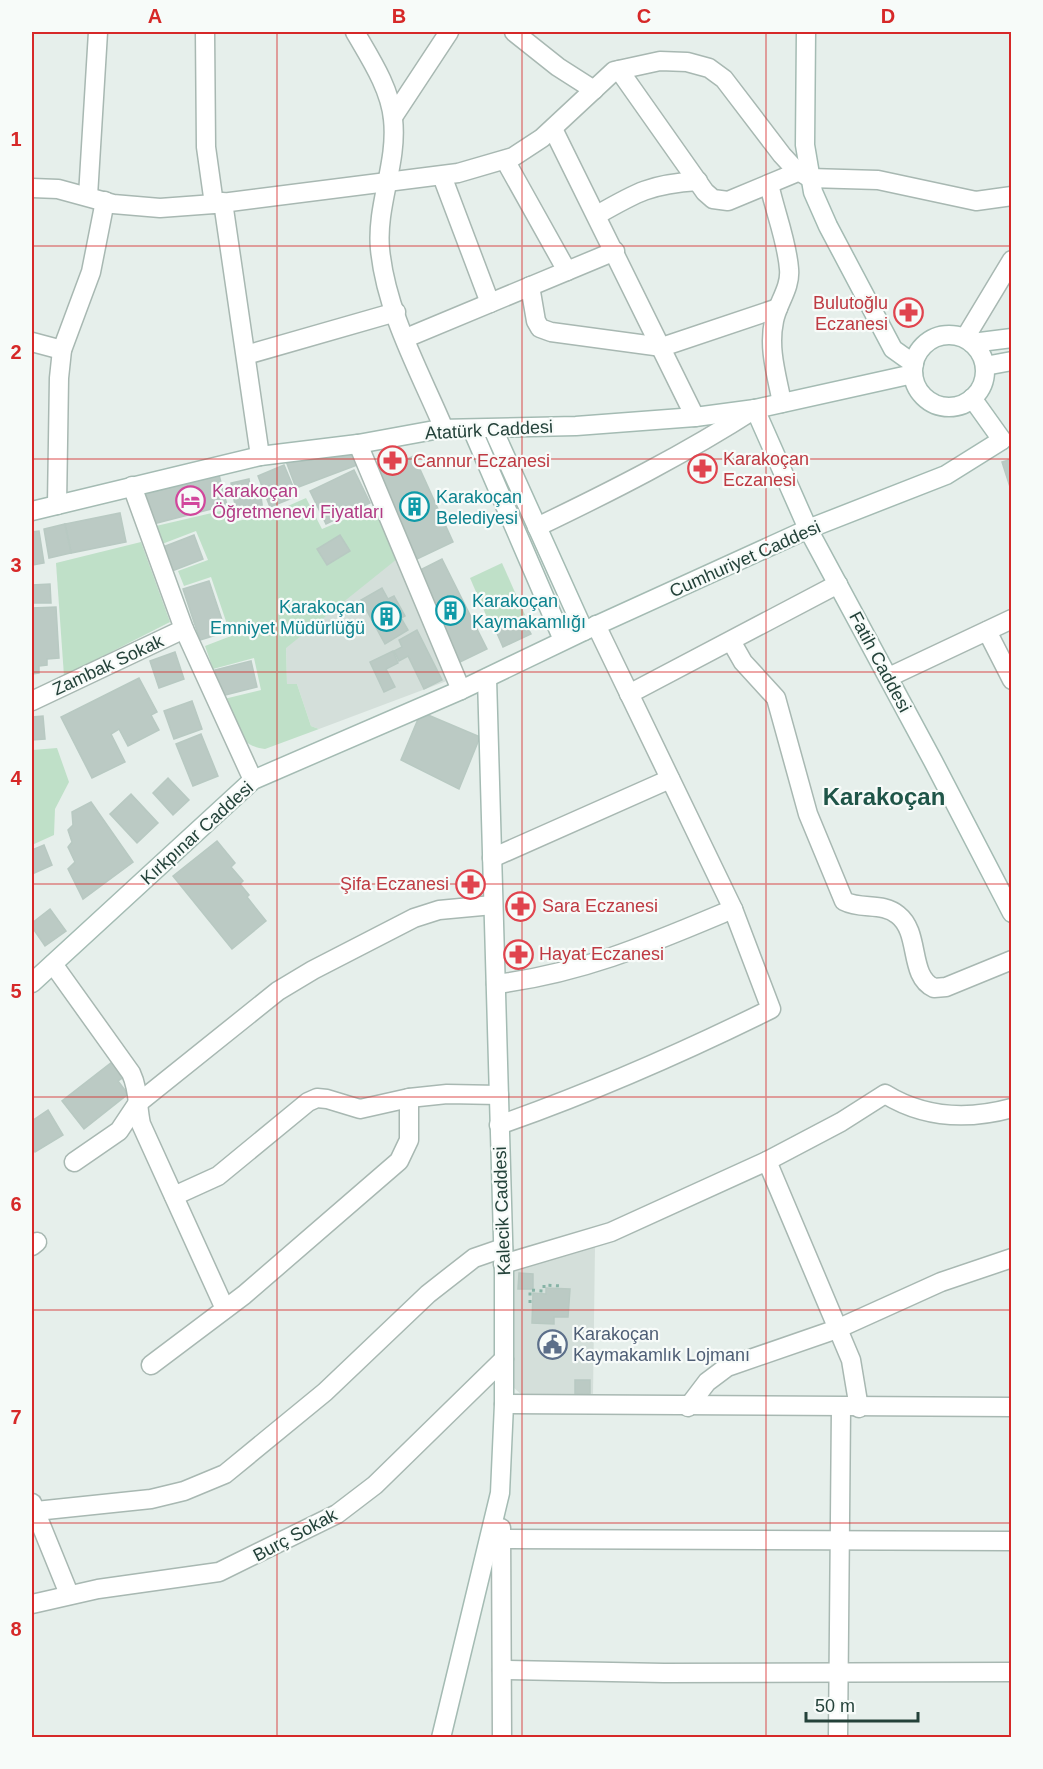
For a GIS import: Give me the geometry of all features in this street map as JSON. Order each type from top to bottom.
[{"type":"street","points":[[57,505],[59,378],[62,350],[91,272],[97,199],[98,32]]},
{"type":"street","points":[[205,32],[206,147],[219,203],[246,355],[260,456]]},
{"type":"street","points":[[355,32],[379,75],[393,117],[394,140],[381,222],[380,250],[396,312],[444,429]]},
{"type":"street","points":[[393,117],[449,32]]},
{"type":"street","points":[[514,32],[558,67],[594,90]]},
{"type":"street","points":[[805,175],[806,32]]},
{"type":"street","points":[[32,188],[58,189],[138,207],[219,203],[442,176],[513,157],[553,129],[619,70],[660,61],[687,62],[709,68],[724,79],[773,144],[805,175],[828,226],[893,349],[913,369],[920,392],[935,404],[955,407],[972,398],[983,384],[985,366],[978,350],[968,341]]},
{"type":"street","points":[[619,70],[709,196],[723,201],[769,184],[805,175],[878,180],[976,201],[1011,196]]},
{"type":"street","points":[[553,129],[615,250],[695,417]]},
{"type":"street","points":[[505,160],[567,271]]},
{"type":"street","points":[[442,176],[490,303]]},
{"type":"street","points":[[597,215],[635,193],[663,183],[698,181]]},
{"type":"street","points":[[769,184],[789,270],[787,288],[773,326],[772,351],[782,403]]},
{"type":"street","points":[[406,338],[615,250]]},
{"type":"street","points":[[968,341],[1011,260]]},
{"type":"street","points":[[530,286],[536,321],[540,328],[551,332],[662,347],[778,308]]},
{"type":"street","points":[[246,355],[396,312]]},
{"type":"street","points":[[913,369],[922,346],[930,340],[947,335],[968,341],[1011,338]]},
{"type":"street","points":[[32,342],[62,350]]},
{"type":"street","points":[[985,366],[1011,361]]},
{"type":"street","name":"Atatürk Caddesi","points":[[32,511],[260,456],[358,444],[444,429],[493,429],[695,417],[755,409],[913,369]]},
{"type":"street","points":[[972,398],[1007,440]]},
{"type":"street","points":[[537,527],[698,446],[755,409]]},
{"type":"street","name":"Fatih Caddesi","points":[[755,409],[808,530],[889,677],[1011,913]]},
{"type":"street","points":[[472,429],[564,640]]},
{"type":"street","points":[[493,429],[537,527],[590,628],[629,694],[733,909],[771,1009],[673,1057],[582,1096],[500,1125]]},
{"type":"street","name":"Cumhuriyet Caddesi","points":[[487,678],[590,628],[808,530],[946,475],[1007,440]]},
{"type":"street","points":[[358,444],[462,690]]},
{"type":"street","points":[[132,486],[184,629],[253,780]]},
{"type":"street","points":[[629,694],[838,584]]},
{"type":"street","points":[[889,677],[1011,619]]},
{"type":"street","name":"Zambak Sokak","points":[[32,701],[184,629]]},
{"type":"street","points":[[987,631],[1011,680]]},
{"type":"street","points":[[731,641],[744,662],[776,698],[807,814],[844,902],[853,906],[881,907],[901,916],[909,928],[923,980],[934,988],[946,987],[1011,960]]},
{"type":"street","name":"Kırkpınar Caddesi","points":[[32,983],[253,780],[487,678]]},
{"type":"street","name":"Kalecik Caddesi","points":[[441,1737],[500,1493],[504,1404],[500,1125],[487,678]]},
{"type":"street","points":[[492,858],[670,778]]},
{"type":"street","points":[[74,1161],[119,1131],[136,1104],[278,991],[313,970],[414,918],[439,910],[493,905]]},
{"type":"street","points":[[496,984],[530,980],[601,963],[733,909]]},
{"type":"street","points":[[53,964],[131,1074],[138,1089],[136,1104],[141,1124],[225,1310]]},
{"type":"street","points":[[174,1196],[218,1176],[308,1102],[317,1098],[360,1109],[409,1098],[447,1094],[499,1095]]},
{"type":"street","points":[[69,1594],[34,1506],[151,1499],[184,1491],[225,1474],[326,1392],[428,1294],[474,1258],[503,1256],[611,1232],[767,1161],[841,1122],[885,1094],[901,1104],[942,1115],[975,1115],[1011,1108]]},
{"type":"street","points":[[151,1365],[225,1310],[399,1161],[410,1140],[409,1098]]},
{"type":"street","points":[[767,1161],[851,1360],[850,1408],[839,1540],[838,1737]]},
{"type":"street","points":[[688,1407],[707,1382],[727,1367],[837,1329],[941,1282],[1011,1258]]},
{"type":"street","name":"Burç Sokak","points":[[32,1604],[69,1594],[219,1572],[337,1514],[375,1485],[504,1359]]},
{"type":"street","points":[[504,1404],[850,1408],[1011,1407]]},
{"type":"street","points":[[500,1493],[502,1737]]},
{"type":"street","points":[[501,1539],[1011,1541]]},
{"type":"street","points":[[502,1671],[1011,1672]]},
{"type":"path","points":[[530,1303],[530,1290],[544,1291],[544,1285],[563,1286]]},
{"type":"shaded area","points":[[397,559],[452,679],[319,729],[311,726],[297,684],[287,684],[286,647],[351,592]]},
{"type":"shaded area","name":"Karakoçan Kaymakamlık Lojmanı","points":[[595,1246],[593,1396],[523,1396],[512,1386],[510,1268]]},
{"type":"green space","points":[[306,498],[322,529],[379,505],[397,559],[286,648],[287,684],[297,684],[311,726],[319,729],[265,749],[256,747],[242,738],[234,725],[224,699],[261,690],[254,658],[213,669],[205,646],[231,636],[211,577],[184,586],[178,571],[208,560],[196,531],[162,544],[156,526],[229,509],[234,522],[272,513]]},
{"type":"green space","points":[[141,542],[170,622],[64,676],[56,563]]},
{"type":"green space","points":[[502,563],[525,615],[492,629],[470,578]]},
{"type":"green space","points":[[57,748],[69,782],[55,809],[54,835],[32,845],[32,750]]},
{"type":"building","points":[[352,446],[357,465],[296,488],[286,461]]},
{"type":"building","name":"Karakoçan Belediyesi","points":[[414,456],[453,542],[417,559],[378,472]]},
{"type":"building","points":[[1012,459],[1012,486],[1010,487],[1002,462]]},
{"type":"building","points":[[284,465],[297,496],[270,507],[258,476]]},
{"type":"building","points":[[354,470],[370,503],[326,524],[310,491]]},
{"type":"building","points":[[219,475],[227,505],[153,524],[146,494]]},
{"type":"building","points":[[249,479],[251,492],[260,490],[263,511],[237,516],[231,483]]},
{"type":"building","points":[[120,513],[126,542],[71,553],[65,524]]},
{"type":"building","points":[[65,524],[71,553],[49,558],[44,529]]},
{"type":"building","points":[[39,531],[44,563],[32,565],[32,532]]},
{"type":"building","points":[[194,535],[203,559],[172,571],[163,547]]},
{"type":"building","points":[[340,535],[350,551],[327,565],[317,549]]},
{"type":"building","name":"Karakoçan Kaymakamlığı","points":[[442,559],[487,649],[460,662],[416,572]]},
{"type":"building","points":[[209,581],[226,632],[200,640],[183,589]]},
{"type":"building","points":[[50,584],[51,603],[32,603],[32,585]]},
{"type":"building","name":"Karakoçan Emniyet Müdürlüğü","points":[[382,588],[388,599],[394,596],[405,616],[401,618],[408,630],[385,644],[361,600]]},
{"type":"building","points":[[56,607],[59,658],[47,659],[47,665],[39,666],[39,673],[32,674],[32,608]]},
{"type":"building","points":[[523,619],[531,634],[503,647],[496,631]]},
{"type":"building","points":[[417,630],[442,680],[424,689],[408,656],[399,661],[394,651],[402,647],[399,640]]},
{"type":"building","points":[[393,651],[398,663],[386,669],[395,687],[384,692],[370,662]]},
{"type":"building","points":[[175,652],[184,679],[159,688],[150,661]]},
{"type":"building","points":[[251,661],[257,687],[221,696],[215,670]]},
{"type":"building","points":[[139,678],[157,712],[151,715],[159,730],[128,746],[119,729],[111,734],[125,762],[92,778],[61,717]]},
{"type":"building","points":[[192,701],[202,729],[174,739],[164,711]]},
{"type":"building","points":[[421,712],[480,737],[459,789],[401,760]]},
{"type":"building","points":[[43,716],[45,739],[32,740],[32,717]]},
{"type":"building","points":[[201,734],[218,776],[193,786],[176,744]]},
{"type":"building","points":[[168,778],[189,800],[173,815],[153,793]]},
{"type":"building","points":[[131,794],[158,823],[137,843],[110,814]]},
{"type":"building","points":[[91,802],[133,862],[83,899],[68,869],[75,862],[68,847],[72,842],[68,830],[73,825],[72,812]]},
{"type":"building","points":[[217,841],[235,863],[231,867],[243,881],[240,884],[266,921],[232,949],[173,876]]},
{"type":"building","points":[[44,845],[52,865],[32,874],[32,850]]},
{"type":"building","points":[[50,909],[66,931],[45,946],[32,927],[32,923]]},
{"type":"building","points":[[112,1062],[124,1077],[118,1081],[128,1094],[84,1129],[62,1101]]},
{"type":"building","points":[[48,1110],[63,1135],[35,1152],[32,1147],[32,1121]]},
{"type":"building","points":[[519,1273],[533,1274],[533,1289],[518,1289]]},
{"type":"building","name":"Karakoçan Kaymakamlık Lojmanı","points":[[546,1288],[570,1289],[568,1317],[554,1317],[554,1324],[532,1323],[533,1293],[546,1294]]},
{"type":"building","points":[[575,1380],[590,1380],[590,1394],[575,1394]]},
{"type":"place","name":"Bulutoğlu Eczanesi","points":[[909,313]]},
{"type":"place","name":"Cannur Eczanesi","points":[[392,461]]},
{"type":"place","name":"Karakoçan Eczanesi","points":[[702,469]]},
{"type":"place","name":"Karakoçan Öğretmenevi Fiyatları","points":[[191,501]]},
{"type":"place","name":"Karakoçan Belediyesi","points":[[415,507]]},
{"type":"place","name":"Karakoçan Kaymakamlığı","points":[[451,611]]},
{"type":"place","name":"Karakoçan Emniyet Müdürlüğü","points":[[386,617]]},
{"type":"place","name":"Şifa Eczanesi","points":[[470,884]]},
{"type":"place","name":"Sara Eczanesi","points":[[521,906]]},
{"type":"place","name":"Hayat Eczanesi","points":[[518,954]]},
{"type":"place","name":"Karakoçan Kaymakamlık Lojmanı","points":[[552,1344]]},
{"type":"district","name":"Karakoçan","points":[[884,796]]}]
